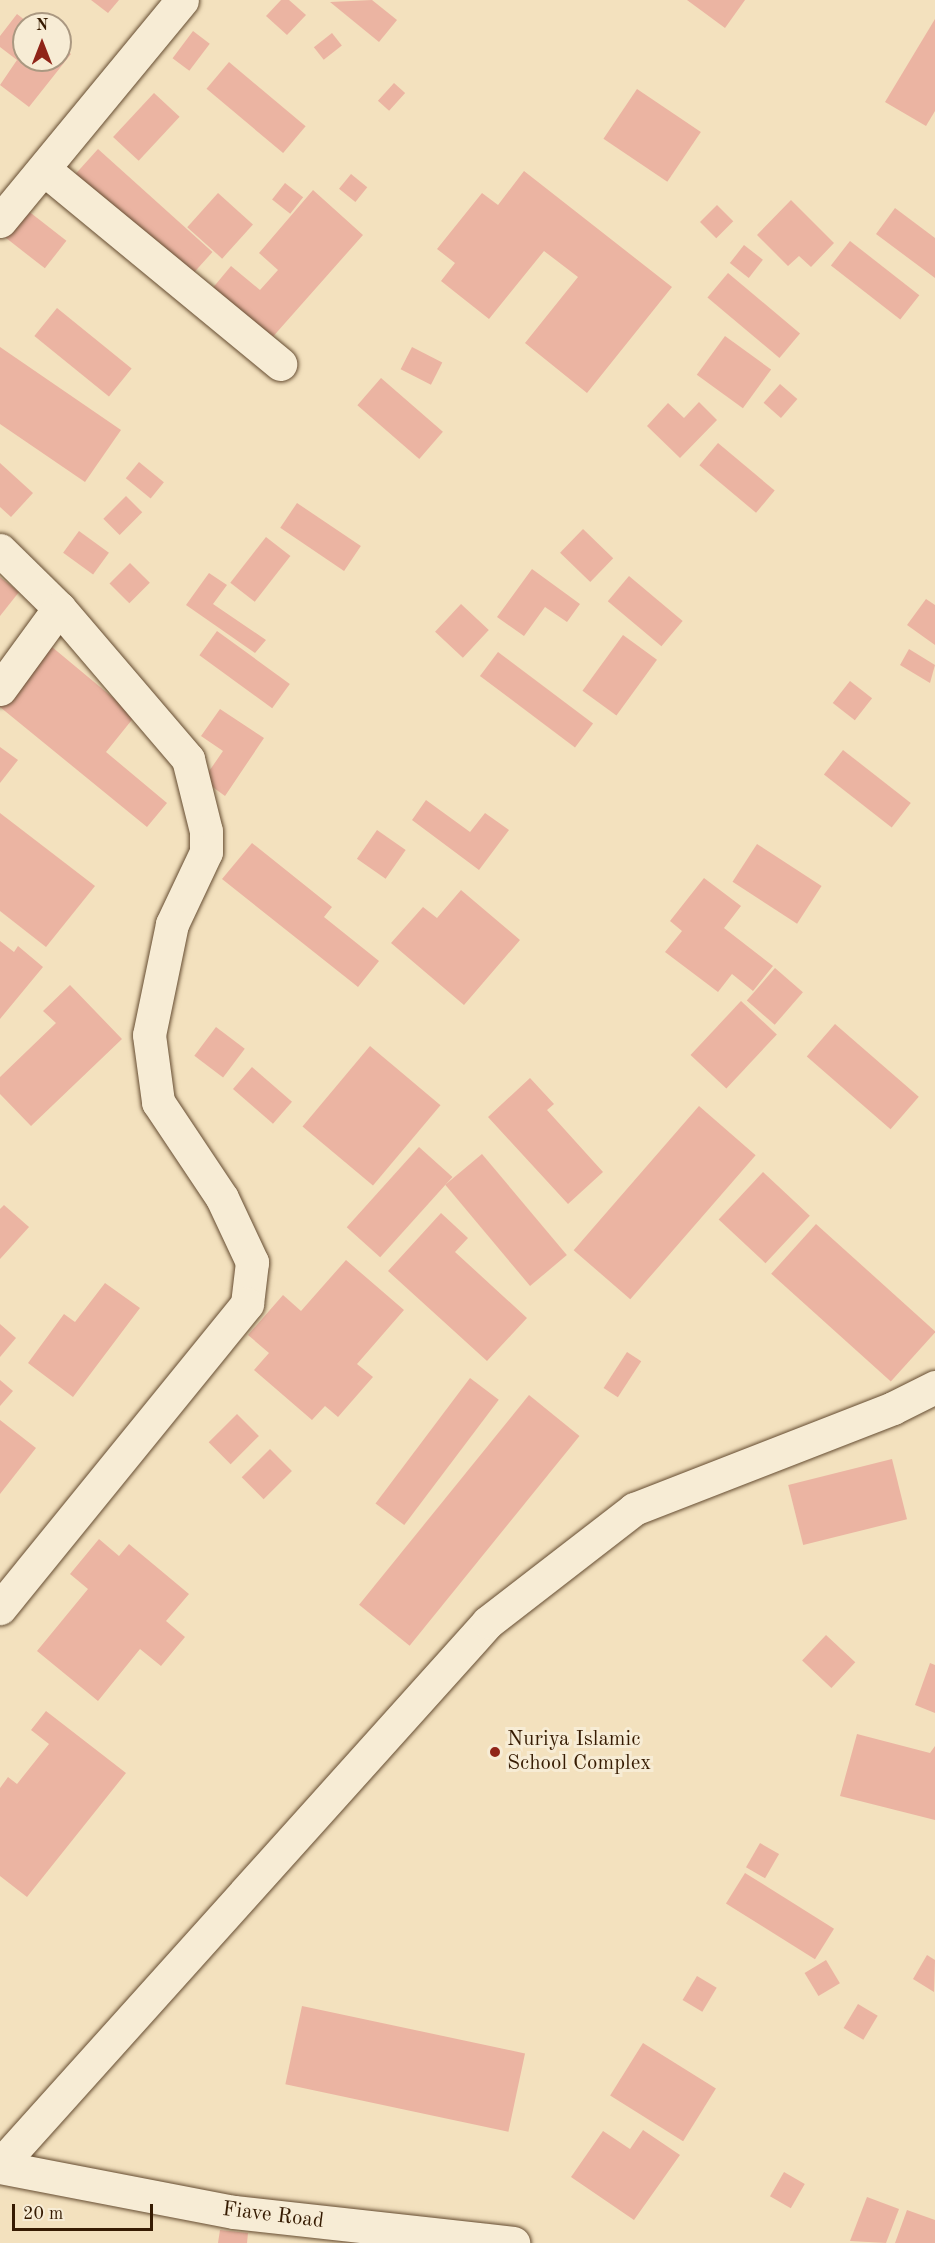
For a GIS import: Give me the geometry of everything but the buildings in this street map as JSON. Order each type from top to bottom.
[{"type":"street","points":[[0,220],[45,170],[182,0]]},
{"type":"street","points":[[45,170],[279,364]]},
{"type":"street","points":[[0,550],[59,608],[188,759],[206,831],[206,852],[172,924],[149,1035],[158,1102],[222,1198],[252,1262],[247,1304],[0,1608]]},
{"type":"street","points":[[0,689],[59,608]]},
{"type":"street","points":[[0,2166],[488,1622],[634,1509],[893,1408],[935,1387]]},
{"type":"street","name":"Fiave Road","points":[[0,2166],[234,2212],[513,2243]]},
{"type":"place","name":"Nuriya Islamic School Complex","points":[[495,1752]]}]
